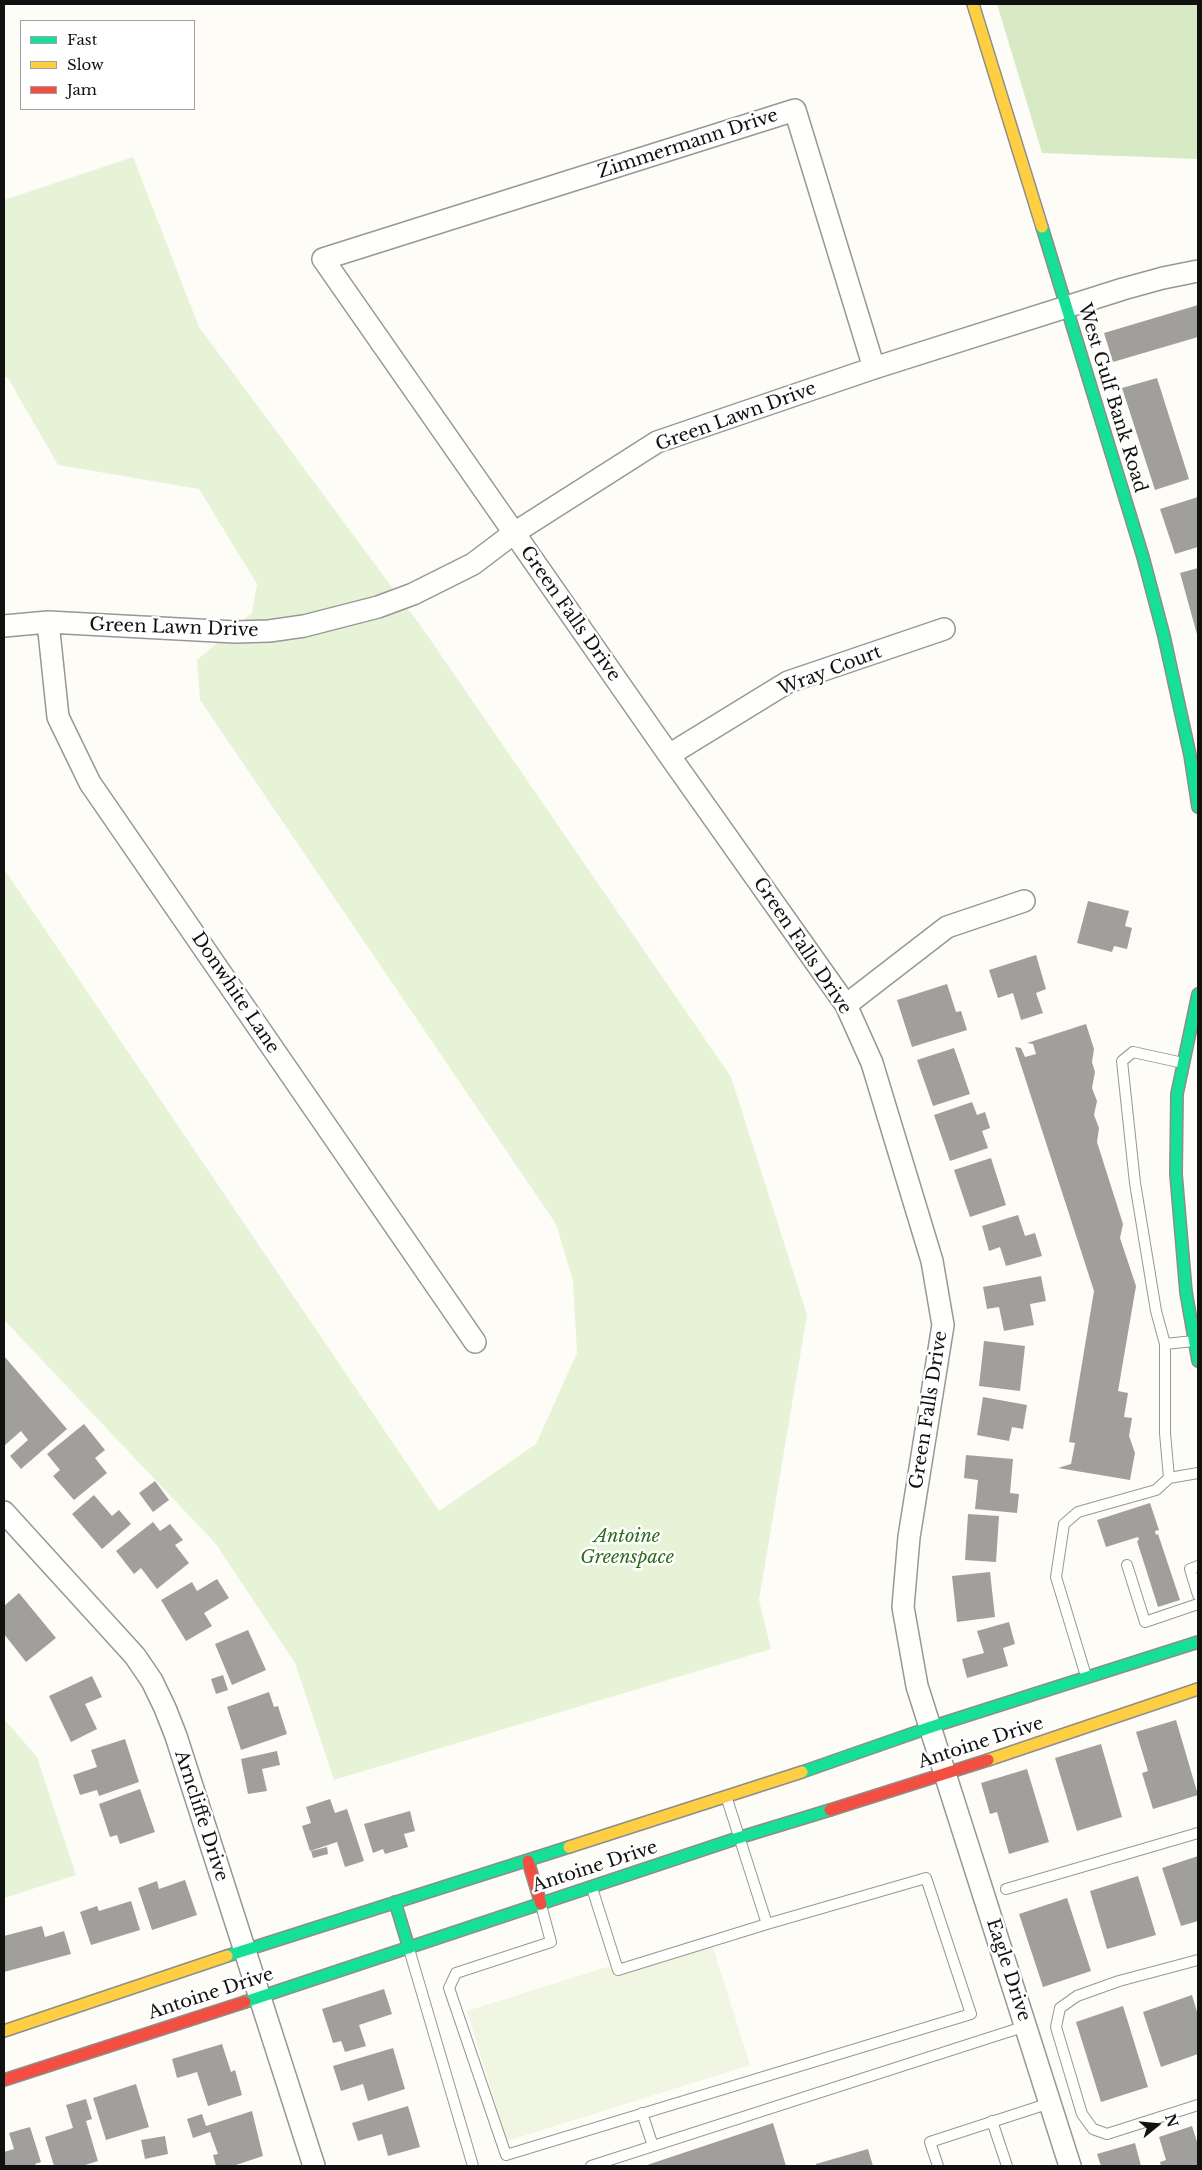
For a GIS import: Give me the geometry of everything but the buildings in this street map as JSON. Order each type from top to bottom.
[{"type":"main road","name":"West Gulf Bank Road","points":[[972,4],[1143,557],[1196,770],[1198,807]]},
{"type":"main road","points":[[1198,994],[1177,1094],[1176,1174],[1186,1292],[1197,1340],[1198,1361]]},
{"type":"main road","name":"Antoine Drive","points":[[4,2031],[245,1950],[726,1798],[931,1727],[1198,1642]]},
{"type":"main road","name":"Antoine Drive","points":[[4,2080],[738,1838],[946,1774],[1198,1689]]},
{"type":"main road","points":[[528,1861],[541,1904]]},
{"type":"main road","points":[[395,1902],[409,1948]]},
{"type":"street","name":"Zimmermann Drive","points":[[323,259],[795,110],[874,368]]},
{"type":"street","name":"Green Falls Drive","points":[[323,259],[846,1005],[872,1063],[932,1261],[943,1325],[909,1537],[903,1607],[917,1686],[946,1774]]},
{"type":"street","name":"Green Lawn Drive","points":[[4,626],[48,622],[236,632],[269,631],[304,626],[378,607],[413,594],[473,564],[514,534],[658,442],[874,368],[1066,307],[1164,278],[1198,271]]},
{"type":"street","name":"Donwhite Lane","points":[[48,622],[58,716],[90,783],[474,1342]]},
{"type":"street","name":"Wray Court","points":[[669,755],[788,682],[944,629]]},
{"type":"street","points":[[846,1005],[947,927],[1024,902]]},
{"type":"street","name":"Arncliffe Drive","points":[[4,1512],[110,1626],[135,1656],[152,1681],[176,1736],[314,2166]]},
{"type":"street","name":"Eagle Drive","points":[[946,1774],[1070,2166]]},
{"type":"lane","points":[[1169,1478],[1165,1432],[1166,1344],[1156,1311],[1135,1183],[1122,1061],[1133,1052],[1184,1063]]},
{"type":"lane","points":[[1166,1344],[1197,1340]]},
{"type":"lane","points":[[1086,1678],[1056,1577],[1064,1524],[1078,1512],[1156,1490],[1169,1478],[1198,1473]]},
{"type":"lane","points":[[1126,1565],[1145,1622],[1198,1604]]},
{"type":"lane","points":[[1198,1566],[1190,1569],[1198,1595]]},
{"type":"lane","points":[[726,1798],[767,1924]]},
{"type":"lane","points":[[1006,1889],[1198,1833]]},
{"type":"lane","points":[[541,1904],[551,1942],[456,1973],[449,1988],[506,2155],[970,2014],[926,1878],[618,1970],[592,1887]]},
{"type":"lane","points":[[409,1948],[473,2166]]},
{"type":"lane","points":[[1198,1960],[1119,1981],[1077,1996],[1060,2008],[1056,2027],[1082,2114],[1093,2129],[1107,2134],[1198,2105]]},
{"type":"lane","points":[[591,2166],[1026,2026]]},
{"type":"lane","points":[[938,2166],[930,2142],[1050,2102]]},
{"type":"lane","points":[[642,2113],[653,2146]]},
{"type":"lane","points":[[992,2122],[1007,2166]]},
{"type":"green space","points":[[997,4],[1198,4],[1198,159],[1042,153]]},
{"type":"green space","name":"Antoine Greenspace","points":[[133,157],[199,327],[423,629],[731,1077],[807,1315],[759,1600],[771,1649],[334,1780],[295,1663],[216,1544],[4,1320],[4,869],[439,1511],[536,1444],[577,1353],[573,1281],[556,1224],[200,700],[197,660],[252,613],[257,584],[199,489],[58,465],[8,378],[4,377],[4,200]]},
{"type":"green space","points":[[4,1719],[37,1757],[76,1875],[4,1898]]},
{"type":"green space","points":[[709,1935],[750,2065],[507,2141],[467,2011]]},
{"type":"traffic: fast","points":[[1042,227],[1143,557],[1164,636],[1190,755],[1198,807]]},
{"type":"traffic: fast","points":[[1198,994],[1177,1094],[1176,1174],[1186,1292],[1198,1361]]},
{"type":"traffic: fast","points":[[802,1772],[931,1727],[1198,1642]]},
{"type":"traffic: fast","points":[[245,2002],[738,1838],[830,1810]]},
{"type":"traffic: fast","points":[[227,1956],[569,1847]]},
{"type":"traffic: fast","points":[[395,1902],[409,1948]]},
{"type":"traffic: slow","points":[[973,4],[1042,227]]},
{"type":"traffic: slow","points":[[988,1760],[1198,1689]]},
{"type":"traffic: slow","points":[[569,1847],[802,1772]]},
{"type":"traffic: slow","points":[[4,2031],[227,1956]]},
{"type":"traffic: jam","points":[[830,1810],[988,1760]]},
{"type":"traffic: jam","points":[[528,1861],[541,1904]]},
{"type":"traffic: jam","points":[[4,2080],[245,2002]]}]
